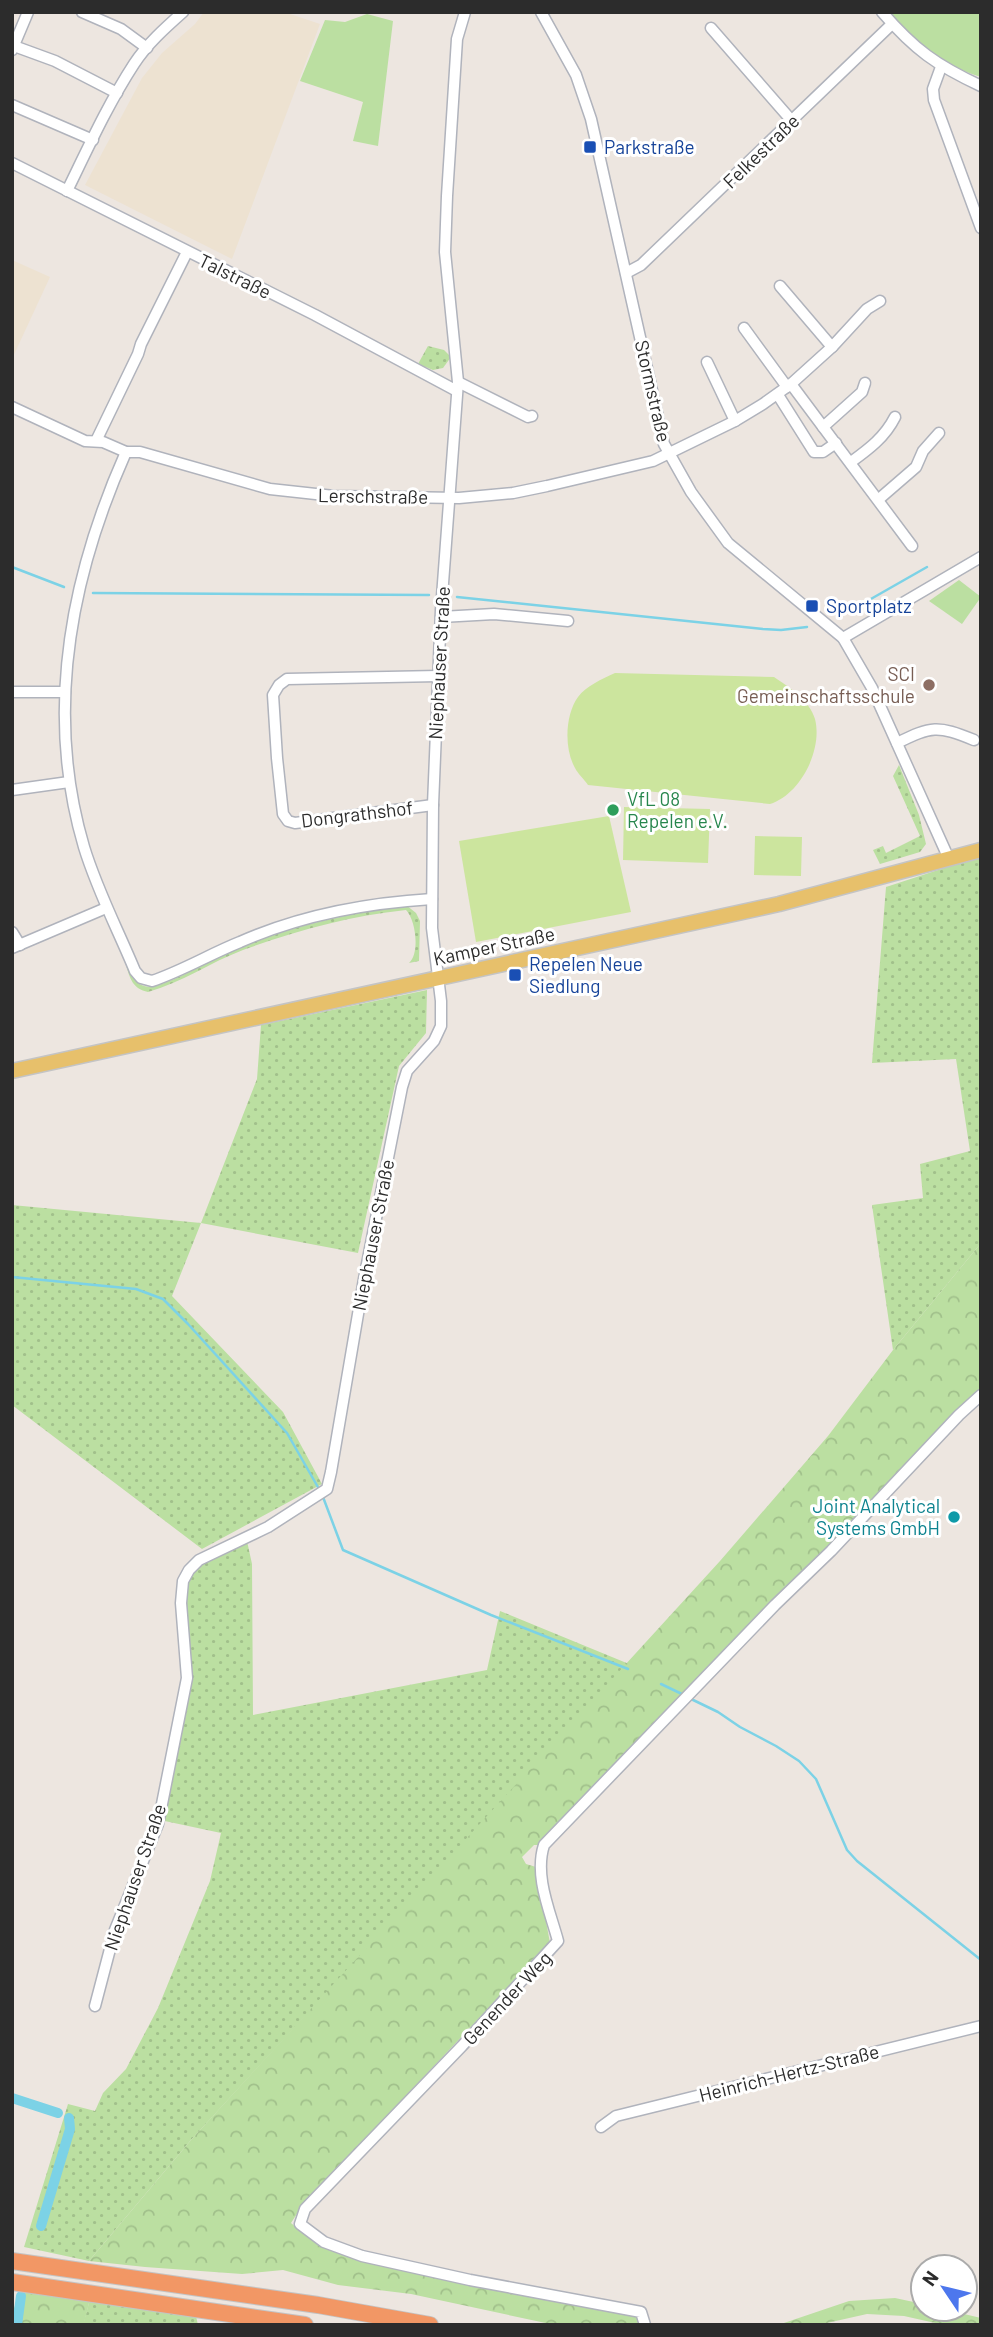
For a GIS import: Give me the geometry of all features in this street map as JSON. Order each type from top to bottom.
[{"type":"highway","points":[[12,2261],[430,2325]]},
{"type":"highway","points":[[12,2282],[305,2325]]},
{"type":"main road","name":"Kamper Straße","points":[[12,1071],[779,904],[981,850]]},
{"type":"street","points":[[28,12],[13,48],[55,61],[117,93]]},
{"type":"street","points":[[82,12],[121,29],[147,48]]},
{"type":"street","points":[[67,191],[135,63],[183,12]]},
{"type":"street","name":"Niephauser Straße","points":[[95,2006],[115,1930],[158,1824],[187,1678],[181,1603],[183,1581],[199,1560],[268,1527],[327,1489],[364,1279],[402,1087],[407,1071],[434,1041],[441,1026],[432,928],[433,805],[448,497],[458,386],[445,252],[457,39],[465,12]]},
{"type":"street","name":"Stormstraße","points":[[541,12],[576,75],[590,116],[664,443],[691,492],[728,542],[842,638],[872,688],[949,859]]},
{"type":"street","points":[[882,12],[920,51],[941,67],[981,86]]},
{"type":"street","name":"Felkestraße","points":[[626,274],[641,265],[892,24]]},
{"type":"street","points":[[711,28],[792,121]]},
{"type":"street","points":[[941,67],[933,89],[933,100],[981,228]]},
{"type":"street","points":[[12,105],[93,139]]},
{"type":"street","name":"Talstraße","points":[[12,163],[458,386]]},
{"type":"street","points":[[96,441],[187,252]]},
{"type":"street","points":[[780,286],[832,347]]},
{"type":"street","name":"Lerschstraße","points":[[12,407],[85,441],[96,441],[126,452],[139,452],[270,489],[334,496],[448,497],[513,492],[653,461],[735,421],[778,395],[832,347],[867,309],[880,300]]},
{"type":"street","points":[[744,328],[851,461],[912,546]]},
{"type":"street","points":[[707,362],[735,421]]},
{"type":"street","points":[[823,426],[862,392],[865,383]]},
{"type":"street","points":[[458,386],[528,417],[532,416]]},
{"type":"street","points":[[778,395],[814,453],[823,452],[836,443]]},
{"type":"street","points":[[851,461],[880,438],[895,417]]},
{"type":"street","points":[[879,499],[916,467],[923,451],[939,433]]},
{"type":"street","points":[[126,452],[104,501],[85,561],[73,616],[65,692],[64,733],[69,782],[85,850],[106,908],[135,971],[141,978],[152,981],[241,941],[318,915],[395,901],[432,899]]},
{"type":"street","points":[[842,638],[981,556]]},
{"type":"street","points":[[441,617],[494,614],[568,621]]},
{"type":"street","name":"Dongrathshof","points":[[433,805],[295,823],[288,821],[283,814],[274,695],[279,685],[287,679],[438,676]]},
{"type":"street","points":[[12,692],[65,692]]},
{"type":"street","points":[[897,743],[925,730],[939,729],[950,729],[974,740]]},
{"type":"street","points":[[12,790],[69,782]]},
{"type":"street","points":[[12,932],[16,947],[106,908]]},
{"type":"street","name":"Genender Weg","points":[[645,2325],[641,2312],[470,2280],[362,2256],[324,2242],[300,2224],[304,2209],[462,2046],[558,1941],[541,1874],[540,1857],[544,1845],[981,1395]]},
{"type":"street","name":"Heinrich-Hertz-Straße","points":[[601,2127],[616,2116],[981,2026]]},
{"type":"shaded area","points":[[204,12],[284,12],[320,24],[232,259],[85,185],[142,78],[162,53],[195,24]]},
{"type":"shaded area","points":[[12,260],[50,277],[12,359]]},
{"type":"green space","points":[[889,12],[981,12],[981,77],[942,59]]},
{"type":"green space","points":[[367,14],[393,21],[378,146],[353,141],[363,102],[300,81],[325,20],[345,22]]},
{"type":"green space","points":[[428,346],[444,350],[451,357],[443,368],[433,370],[418,364]]},
{"type":"green space","points":[[959,580],[981,597],[962,624],[929,601]]},
{"type":"green space","points":[[615,673],[774,677],[804,700],[815,719],[816,744],[807,770],[791,791],[770,804],[588,785],[571,760],[568,742],[570,713],[585,689]]},
{"type":"green space","points":[[899,765],[919,815],[926,844],[920,852],[880,864],[873,850],[883,846],[886,853],[920,836],[893,776]]},
{"type":"green space","points":[[624,807],[710,809],[708,863],[623,860]]},
{"type":"green space","points":[[609,816],[631,912],[476,942],[459,841]]},
{"type":"green space","points":[[755,836],[802,837],[801,876],[754,875]]},
{"type":"green space","points":[[981,856],[981,1243],[893,1350],[872,1205],[923,1198],[920,1164],[970,1151],[956,1059],[872,1063],[886,887]]},
{"type":"green space","points":[[406,905],[416,913],[420,921],[419,961],[409,963],[416,945],[412,921],[406,910],[343,920],[283,937],[243,950],[148,992],[133,983],[126,965],[139,983],[152,987],[235,949],[297,927]]},
{"type":"green space","points":[[427,990],[426,1033],[399,1066],[358,1253],[201,1223],[257,1079],[261,1025]]},
{"type":"green space","points":[[12,1205],[201,1223],[172,1296],[283,1412],[322,1484],[202,1549],[12,1405]]},
{"type":"green space","points":[[981,1243],[981,1395],[544,1845],[534,1845],[522,1857],[526,1864],[536,1867],[550,1943],[302,2206],[291,2223],[334,2251],[363,2262],[638,2316],[638,2325],[555,2325],[411,2294],[338,2285],[283,2270],[242,2274],[89,2261],[191,2140],[720,1561],[828,1436],[893,1350]]},
{"type":"green space","points":[[247,1541],[252,1564],[253,1715],[487,1670],[500,1611],[629,1664],[191,2140],[89,2261],[24,2247],[68,2104],[95,2111],[103,2093],[126,2069],[158,2008],[210,1881],[221,1833],[160,1820],[190,1672],[185,1582],[201,1561]]},
{"type":"green space","points":[[20,2292],[90,2299],[84,2323],[12,2325],[12,2314]]},
{"type":"green space","points":[[895,2298],[909,2301],[909,2317],[867,2314],[818,2325],[778,2325],[849,2301]]},
{"type":"green space","points":[[90,2299],[196,2316],[198,2325],[83,2325]]},
{"type":"green space","points":[[981,2318],[981,2325],[935,2323],[979,2323]]},
{"type":"waterway","points":[[12,567],[64,587]]},
{"type":"waterway","points":[[848,612],[927,567]]},
{"type":"waterway","points":[[93,593],[429,595]]},
{"type":"waterway","points":[[457,597],[763,629],[807,627]]},
{"type":"waterway","points":[[12,1277],[136,1289],[163,1299],[287,1433],[319,1489]]},
{"type":"waterway","points":[[323,1497],[343,1550],[491,1615],[628,1669]]},
{"type":"waterway","points":[[661,1684],[684,1695]]},
{"type":"waterway","points":[[689,1698],[718,1712],[799,1761],[816,1779],[847,1850],[857,1861],[981,1960]]},
{"type":"waterway","points":[[12,2098],[58,2113]]},
{"type":"waterway","points":[[41,2226],[70,2129],[69,2118]]},
{"type":"waterway","points":[[17,2325],[21,2296]]},
{"type":"place","name":"Parkstraße","points":[[590,147]]},
{"type":"place","name":"Sportplatz","points":[[812,606]]},
{"type":"place","name":"SCI Gemeinschaftsschule","points":[[929,685]]},
{"type":"place","name":"VfL 08 Repelen e.V.","points":[[613,810]]},
{"type":"place","name":"Repelen Neue Siedlung","points":[[515,975]]},
{"type":"place","name":"Joint Analytical Systems GmbH","points":[[954,1517]]}]
